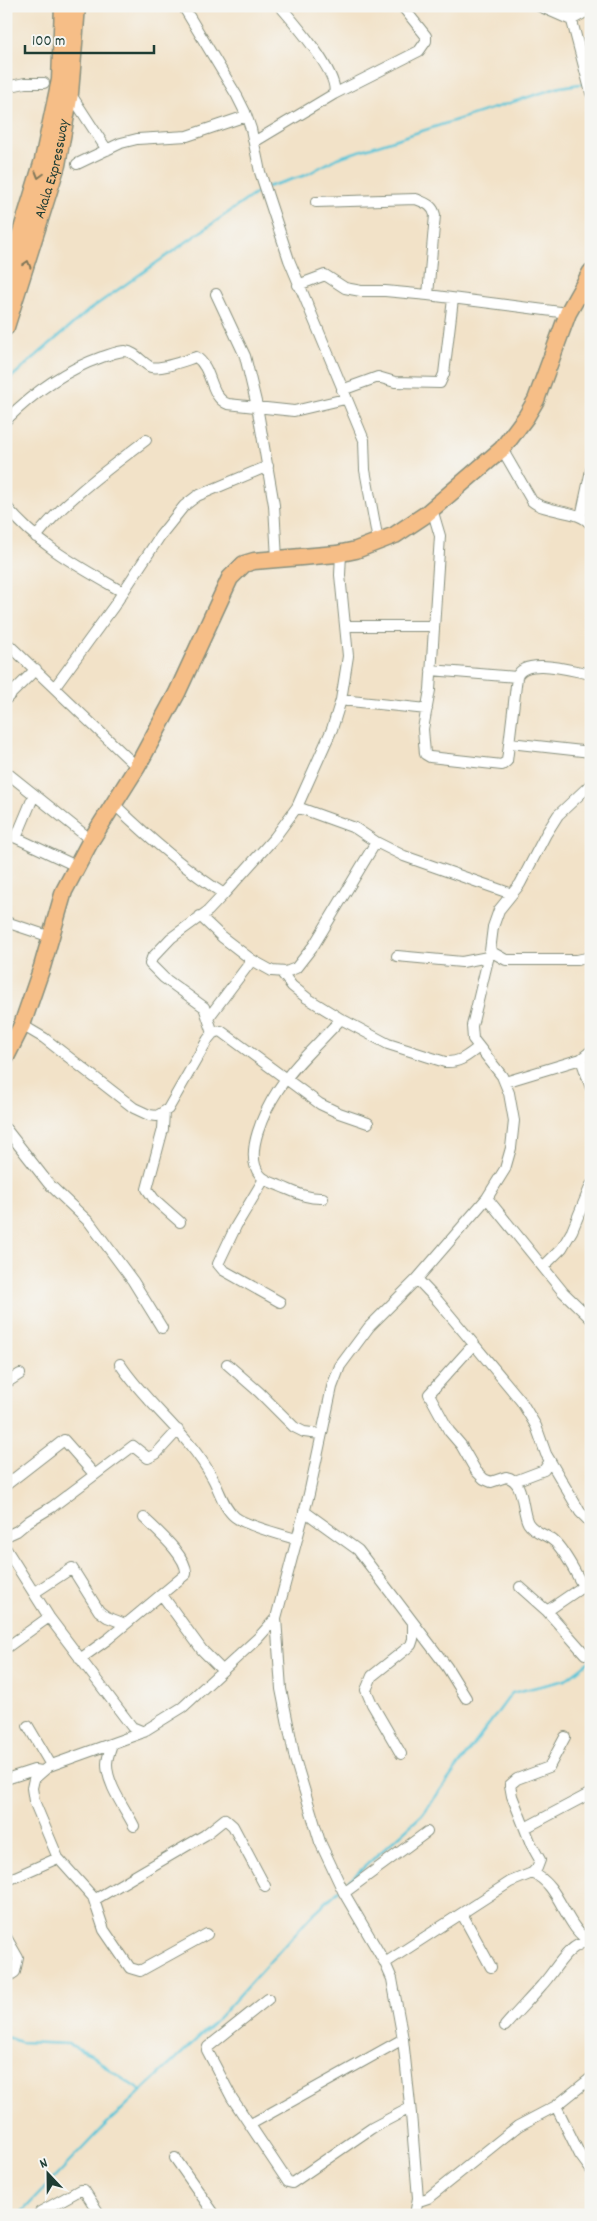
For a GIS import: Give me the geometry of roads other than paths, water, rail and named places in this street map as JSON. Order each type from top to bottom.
[{"type":"main road","name":"Akala Expressway","points":[[6,282],[43,160],[60,80],[63,6]]},
{"type":"main road","name":"Akala Expressway","points":[[6,327],[57,165],[70,93],[77,6]]},
{"type":"main road","points":[[6,1057],[22,1026],[64,891],[91,840],[137,767],[177,692],[230,578],[244,564],[254,561],[341,553],[378,541],[395,535],[432,509],[502,448],[536,400],[568,313],[591,272]]},
{"type":"street","points":[[183,6],[237,96],[246,116],[260,172],[298,285],[364,440],[365,470],[378,541]]},
{"type":"street","points":[[280,6],[313,45],[334,85],[334,94]]},
{"type":"street","points":[[254,142],[334,94],[415,54],[426,41],[423,31],[402,6]]},
{"type":"street","points":[[539,6],[571,20]]},
{"type":"street","points":[[568,6],[591,93]]},
{"type":"street","points":[[571,20],[591,9]]},
{"type":"street","points":[[6,87],[24,83],[44,82]]},
{"type":"street","points":[[70,93],[107,150]]},
{"type":"street","points":[[77,164],[137,139],[187,136],[246,116]]},
{"type":"street","points":[[316,202],[416,199],[428,204],[434,210],[435,215],[428,295]]},
{"type":"street","points":[[298,285],[325,275],[345,288],[361,292],[385,291],[428,295],[568,313]]},
{"type":"street","points":[[216,294],[245,356],[268,466],[274,505],[277,559]]},
{"type":"street","points":[[6,420],[26,400],[56,378],[87,362],[125,351],[134,354],[152,367],[159,368],[196,357],[204,365],[222,402],[294,411],[344,394],[378,377],[395,382],[440,383],[444,374],[453,299]]},
{"type":"street","points":[[36,537],[53,516],[72,498],[146,440]]},
{"type":"street","points":[[502,448],[532,501],[537,505],[581,517],[591,525]]},
{"type":"street","points":[[55,687],[123,592],[160,536],[184,506],[197,496],[268,466]]},
{"type":"street","points":[[581,517],[591,470]]},
{"type":"street","points":[[6,506],[36,537],[64,558],[123,592]]},
{"type":"street","points":[[432,509],[440,536],[431,670],[423,744],[424,753],[427,756],[502,765],[506,761],[510,743],[517,677],[521,669],[536,666],[591,674]]},
{"type":"street","points":[[213,1033],[206,1011],[197,1001],[164,978],[150,964],[152,958],[171,938],[200,916],[224,894],[275,837],[297,807],[332,729],[341,700],[348,656],[340,575],[341,553]]},
{"type":"street","points":[[345,626],[434,626]]},
{"type":"street","points":[[6,642],[137,767]]},
{"type":"street","points":[[6,699],[36,669]]},
{"type":"street","points":[[431,670],[517,677]]},
{"type":"street","points":[[341,700],[426,709]]},
{"type":"street","points":[[510,743],[591,752]]},
{"type":"street","points":[[6,772],[91,840]]},
{"type":"street","points":[[415,2215],[418,2198],[410,2108],[403,2039],[392,1979],[386,1963],[338,1882],[320,1842],[295,1759],[281,1690],[276,1618],[304,1511],[320,1434],[332,1387],[340,1366],[370,1327],[417,1279],[487,1198],[505,1169],[511,1148],[514,1121],[506,1082],[473,1039],[472,1026],[489,954],[493,927],[500,910],[520,884],[558,815],[591,784]]},
{"type":"street","points":[[34,795],[11,836],[76,866]]},
{"type":"street","points":[[114,804],[150,840],[224,894]]},
{"type":"street","points":[[297,807],[355,828],[376,842],[404,856],[512,894]]},
{"type":"street","points":[[282,974],[296,968],[314,945],[376,842]]},
{"type":"street","points":[[200,916],[222,937],[252,960],[272,971],[282,974],[292,986],[307,998],[388,1044],[445,1062],[461,1061],[479,1047]]},
{"type":"street","points":[[6,922],[51,937]]},
{"type":"street","points":[[397,956],[462,962],[489,954],[506,960],[577,960],[591,957]]},
{"type":"street","points":[[209,1018],[252,960]]},
{"type":"street","points":[[324,1198],[311,1199],[264,1179],[253,1161],[254,1145],[267,1110],[286,1079],[341,1019]]},
{"type":"street","points":[[22,1026],[44,1038],[134,1108],[149,1114],[157,1116],[173,1103],[202,1049],[213,1033],[221,1031],[320,1104],[368,1123]]},
{"type":"street","points":[[506,1082],[581,1059],[591,1052]]},
{"type":"street","points":[[581,1059],[591,1088]]},
{"type":"street","points":[[164,1112],[163,1129],[147,1189],[154,1199],[180,1222]]},
{"type":"street","points":[[6,1129],[49,1184],[90,1223],[133,1281],[162,1328]]},
{"type":"street","points":[[264,1179],[236,1226],[218,1264],[223,1270],[280,1302]]},
{"type":"street","points":[[543,1267],[562,1248],[572,1231],[591,1185]]},
{"type":"street","points":[[487,1198],[563,1292],[591,1318]]},
{"type":"street","points":[[417,1279],[522,1401],[536,1426],[550,1461],[580,1512],[591,1523]]},
{"type":"street","points":[[474,1344],[429,1394],[449,1431],[480,1475],[492,1482],[506,1477],[511,1478],[515,1482],[530,1525],[558,1545],[587,1583],[547,1611]]},
{"type":"street","points":[[120,1364],[129,1378],[178,1430],[203,1462],[228,1508],[235,1517],[296,1539]]},
{"type":"street","points":[[226,1364],[259,1392],[294,1428],[304,1432],[320,1434]]},
{"type":"street","points":[[6,1383],[20,1374]]},
{"type":"street","points":[[6,1536],[17,1531],[52,1507],[132,1446],[148,1458],[156,1454],[178,1430]]},
{"type":"street","points":[[6,1485],[64,1440],[94,1474]]},
{"type":"street","points":[[515,1482],[544,1470],[550,1461]]},
{"type":"street","points":[[304,1511],[358,1550],[446,1667],[466,1698]]},
{"type":"street","points":[[80,1658],[162,1595],[186,1574],[187,1568],[179,1555],[144,1518]]},
{"type":"street","points":[[6,1550],[49,1617],[133,1732]]},
{"type":"street","points":[[34,1593],[72,1568],[99,1611],[107,1617],[125,1624]]},
{"type":"street","points":[[520,1587],[547,1611],[585,1654]]},
{"type":"street","points":[[162,1595],[202,1650],[222,1670]]},
{"type":"street","points":[[6,1648],[49,1617]]},
{"type":"street","points":[[207,1934],[140,1971],[130,1968],[104,1930],[94,1900],[58,1858],[34,1801],[32,1786],[34,1779],[51,1765],[112,1744],[133,1732],[144,1732],[183,1707],[258,1638],[276,1618]]},
{"type":"street","points":[[401,1754],[366,1690],[372,1676],[411,1645],[414,1639],[413,1624]]},
{"type":"street","points":[[28,1726],[51,1765]]},
{"type":"street","points":[[536,1872],[540,1860],[531,1844],[510,1785],[517,1779],[550,1767],[565,1737]]},
{"type":"street","points":[[112,1744],[107,1764],[113,1785],[134,1826]]},
{"type":"street","points":[[6,1779],[34,1770],[42,1771]]},
{"type":"street","points":[[24,1774],[32,1786]]},
{"type":"street","points":[[525,1828],[591,1793]]},
{"type":"street","points":[[94,1900],[199,1839],[225,1819],[233,1826],[265,1886]]},
{"type":"street","points":[[344,1893],[427,1832]]},
{"type":"street","points":[[6,1881],[58,1858]]},
{"type":"street","points":[[386,1963],[510,1882],[536,1872]]},
{"type":"street","points":[[505,2026],[544,1984],[556,1965],[585,1939],[547,1884],[536,1872]]},
{"type":"street","points":[[462,1914],[491,1967]]},
{"type":"street","points":[[6,1937],[18,1958],[15,1972],[6,1978]]},
{"type":"street","points":[[268,1999],[206,2050],[232,2098],[288,2182],[292,2183],[372,2128],[410,2108]]},
{"type":"street","points":[[251,2124],[403,2039]]},
{"type":"street","points":[[418,2198],[422,2200],[428,2198],[518,2126],[556,2106],[591,2078]]},
{"type":"street","points":[[556,2106],[580,2155],[591,2170]]},
{"type":"street","points":[[175,2158],[214,2215]]},
{"type":"street","points":[[40,2212],[80,2190],[84,2190],[100,2215]]},
{"type":"waterway","points":[[267,187],[306,175],[337,158],[560,87],[587,83]]},
{"type":"waterway","points":[[6,382],[89,310],[262,189]]},
{"type":"waterway","points":[[343,1886],[422,1815],[512,1693],[565,1680],[591,1660]]},
{"type":"waterway","points":[[19,2215],[101,2129],[214,2023],[313,1914],[339,1890]]},
{"type":"waterway","points":[[6,2037],[21,2042],[68,2044],[93,2055],[111,2071],[141,2091]]}]
